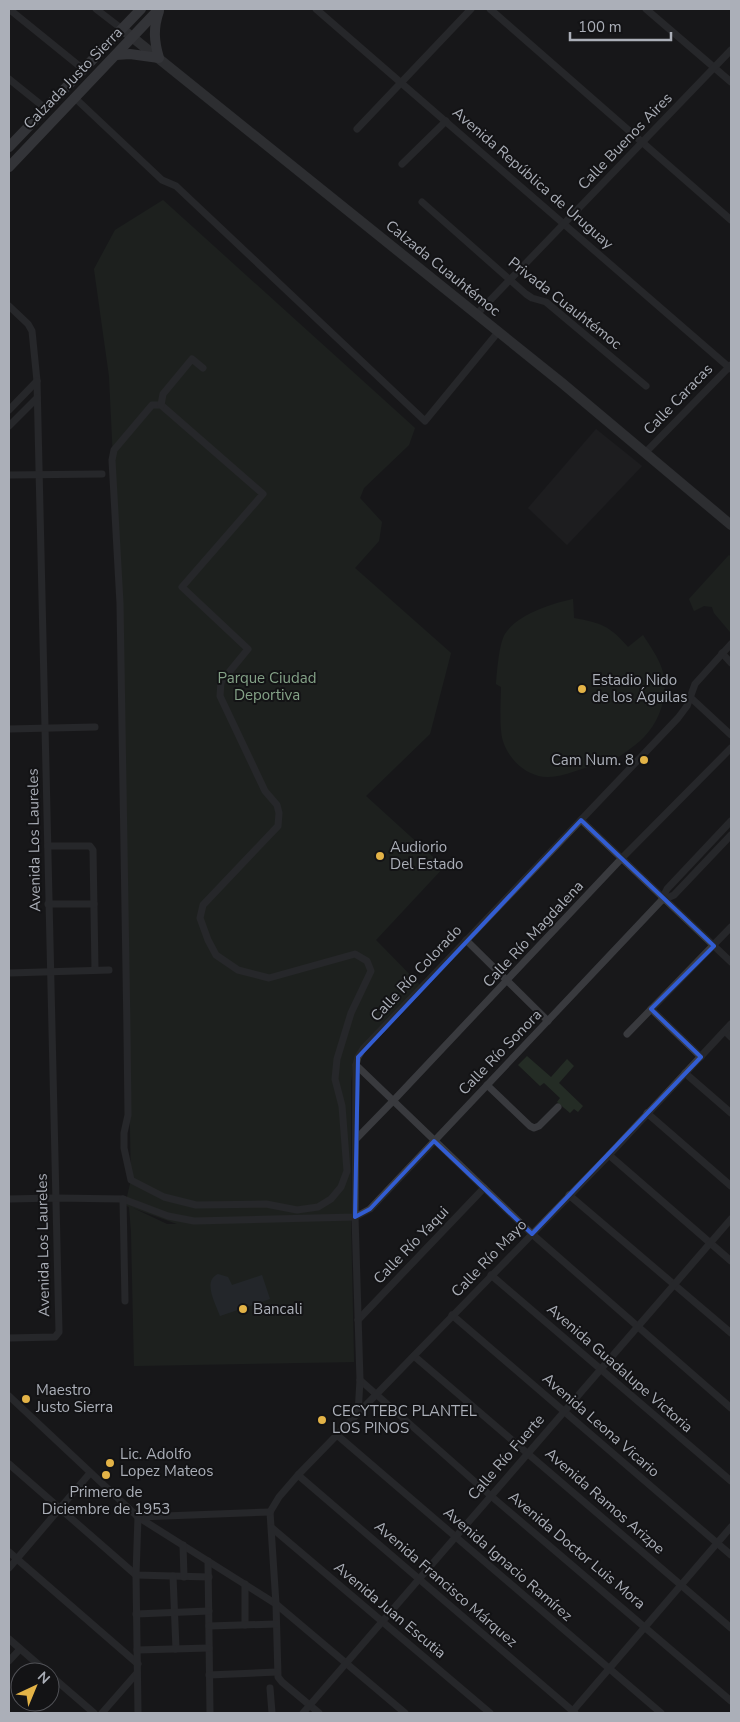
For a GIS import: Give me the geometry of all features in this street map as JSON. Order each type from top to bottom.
[{"type":"main road","name":"Calzada Justo Sierra","points":[[9,146],[141,9]]},
{"type":"main road","name":"Calzada Justo Sierra","points":[[9,167],[160,9]]},
{"type":"main road","points":[[116,55],[137,54],[159,58],[154,30],[160,9]]},
{"type":"main road","name":"Calzada Cuauhtémoc","points":[[122,29],[499,332],[731,525]]},
{"type":"street","points":[[9,9],[83,69]]},
{"type":"street","points":[[96,9],[122,29]]},
{"type":"street","name":"Avenida República de Uruguay","points":[[316,9],[730,367]]},
{"type":"street","points":[[357,129],[471,9]]},
{"type":"street","points":[[490,9],[731,220]]},
{"type":"street","points":[[646,9],[731,82]]},
{"type":"street","name":"Calle Buenos Aires","points":[[476,315],[731,50]]},
{"type":"street","points":[[9,79],[45,108]]},
{"type":"street","points":[[75,98],[162,180],[176,186],[425,421],[499,332]]},
{"type":"street","points":[[402,164],[446,121]]},
{"type":"street","name":"Privada Cuauhtémoc","points":[[422,202],[510,280],[532,298],[546,302],[646,386]]},
{"type":"street","name":"Avenida Los Laureles","points":[[9,306],[28,324],[32,331],[38,381],[48,904],[59,1332],[55,1336],[9,1338]]},
{"type":"street","points":[[161,405],[162,394],[192,358],[203,368]]},
{"type":"street","name":"Calle Caracas","points":[[645,453],[730,367]]},
{"type":"street","points":[[9,410],[38,381]]},
{"type":"street","points":[[9,426],[37,398]]},
{"type":"street","points":[[152,405],[161,405],[263,494],[182,588],[248,649],[221,682],[220,696],[266,791],[277,805],[279,813],[278,826],[203,905],[200,918],[208,940],[216,955],[238,970],[269,978],[355,954],[367,961],[371,971],[350,1013],[336,1067],[335,1079],[342,1106],[348,1171],[342,1187],[331,1199],[318,1207],[298,1210],[266,1204],[196,1204],[164,1197],[131,1180],[124,1148],[124,1133],[128,1115],[120,603],[112,460],[114,450],[152,405]]},
{"type":"street","points":[[9,475],[102,474]]},
{"type":"street","name":"Calle Río Colorado","points":[[358,1414],[360,1380],[355,1217],[356,1065],[358,1057],[363,1049],[678,718],[687,706],[695,684],[731,644]]},
{"type":"street","points":[[722,654],[731,663]]},
{"type":"street","points":[[690,697],[731,736]]},
{"type":"street","points":[[9,729],[95,727]]},
{"type":"street","name":"Calle Río Magdalena","points":[[356,1139],[508,981],[622,858],[731,748]]},
{"type":"street","points":[[581,820],[731,962]]},
{"type":"street","name":"Calle Río Sonora","points":[[355,1217],[370,1209],[663,899],[667,889],[731,821]]},
{"type":"street","name":"Calle Río Sonora","points":[[663,899],[674,895],[731,835]]},
{"type":"street","points":[[48,846],[90,846],[93,850],[95,970]]},
{"type":"street","points":[[48,904],[94,904]]},
{"type":"street","points":[[627,1034],[731,928]]},
{"type":"street","points":[[466,940],[548,1021]]},
{"type":"street","points":[[9,972],[109,970]]},
{"type":"street","points":[[651,1009],[701,1057]]},
{"type":"street","name":"Calle Río Mayo","points":[[270,1512],[279,1497],[298,1475],[609,1155],[731,1024]]},
{"type":"street","points":[[725,1031],[731,1037]]},
{"type":"street","points":[[356,1065],[532,1234],[731,1408]]},
{"type":"street","points":[[685,1073],[731,1113]]},
{"type":"street","points":[[487,1085],[534,1128],[539,1126],[558,1107]]},
{"type":"street","points":[[648,1113],[731,1186]]},
{"type":"street","points":[[609,1155],[731,1261]]},
{"type":"street","name":"Calle Río Yaqui","points":[[358,1320],[484,1188]]},
{"type":"street","points":[[569,1195],[731,1333]]},
{"type":"street","points":[[9,1199],[123,1199],[168,1216],[194,1221],[355,1217]]},
{"type":"street","points":[[123,1199],[125,1301]]},
{"type":"street","name":"Calle Río Fuerte","points":[[303,1713],[731,1219]]},
{"type":"street","name":"Avenida Guadalupe Victoria","points":[[492,1275],[731,1481]]},
{"type":"street","name":"Avenida Leona Vicario","points":[[452,1315],[731,1555]]},
{"type":"street","name":"Avenida Ramos Arizpe","points":[[414,1356],[731,1628]]},
{"type":"street","name":"Avenida Doctor Luis Mora","points":[[360,1380],[491,1496],[731,1701]]},
{"type":"street","points":[[9,1396],[138,1517],[276,1604],[405,1713]]},
{"type":"street","name":"Avenida Ignacio Ramírez","points":[[337,1435],[661,1713]]},
{"type":"street","points":[[9,1464],[136,1576],[209,1577]]},
{"type":"street","points":[[9,1568],[90,1473]]},
{"type":"street","name":"Avenida Francisco Márquez","points":[[298,1475],[573,1713]]},
{"type":"street","points":[[138,1517],[270,1512],[276,1604],[277,1674],[282,1682],[319,1713]]},
{"type":"street","points":[[138,1517],[136,1576],[138,1713]]},
{"type":"street","points":[[573,1713],[731,1527]]},
{"type":"street","name":"Avenida Juan Escutia","points":[[272,1528],[490,1713]]},
{"type":"street","points":[[183,1545],[184,1577]]},
{"type":"street","points":[[9,1552],[138,1664]]},
{"type":"street","points":[[208,1561],[210,1713]]},
{"type":"street","points":[[173,1576],[176,1649]]},
{"type":"street","points":[[245,1584],[245,1625]]},
{"type":"street","points":[[136,1614],[209,1611]]},
{"type":"street","points":[[209,1626],[276,1624]]},
{"type":"street","points":[[9,1639],[36,1662]]},
{"type":"street","points":[[9,1662],[20,1648]]},
{"type":"street","points":[[137,1650],[209,1648]]},
{"type":"street","points":[[102,1713],[137,1673]]},
{"type":"street","points":[[209,1674],[277,1674]]},
{"type":"street","points":[[60,1684],[94,1713]]},
{"type":"street","points":[[270,1688],[272,1713]]},
{"type":"highlighted area","points":[[581,820],[714,946],[651,1009],[701,1057],[532,1234],[434,1141],[370,1209],[355,1217],[358,1057]]},
{"type":"shaded area","points":[[596,429],[642,466],[567,545],[528,508]]},
{"type":"shaded area","points":[[218,1274],[228,1277],[232,1285],[262,1275],[270,1299],[220,1316],[213,1299],[211,1287],[213,1277]]},
{"type":"green space","name":"Parque Ciudad Deportiva","points":[[163,200],[415,428],[409,445],[364,488],[360,498],[382,522],[379,541],[355,568],[451,653],[430,734],[366,796],[444,867],[376,940],[421,986],[354,1062],[351,1082],[351,1222],[354,1362],[134,1366],[131,1231],[129,1207],[125,1205],[131,1180],[120,603],[109,376],[94,269],[115,230]],"holes":[[[133,1208],[177,1224],[167,1224]]]},
{"type":"green space","points":[[729,555],[731,557],[730,632],[714,613],[712,607],[704,606],[694,611],[689,599]]},
{"type":"green space","name":"Estadio Nido de los Águilas","points":[[573,599],[574,618],[604,626],[616,634],[628,647],[643,635],[662,669],[665,687],[664,696],[659,714],[650,730],[635,745],[604,767],[600,763],[560,775],[540,776],[526,771],[514,761],[503,741],[501,687],[496,684],[500,651],[505,634],[526,615]]},
{"type":"green space","points":[[527,1056],[551,1077],[567,1059],[574,1066],[559,1083],[583,1106],[578,1112],[574,1109],[570,1113],[557,1102],[560,1098],[544,1083],[540,1086],[518,1065]]},
{"type":"place","name":"Estadio Nido de los Águilas","points":[[582,689]]},
{"type":"place","name":"Cam Num. 8","points":[[644,760]]},
{"type":"place","name":"Audiorio Del Estado","points":[[380,856]]},
{"type":"place","name":"Bancali","points":[[243,1309]]},
{"type":"place","name":"Maestro Justo Sierra","points":[[26,1399]]},
{"type":"place","name":"CECYTEBC PLANTEL LOS PINOS","points":[[322,1420]]},
{"type":"place","name":"Lic. Adolfo Lopez Mateos","points":[[110,1463]]},
{"type":"place","name":"Primero de Diciembre de 1953","points":[[106,1475]]}]
